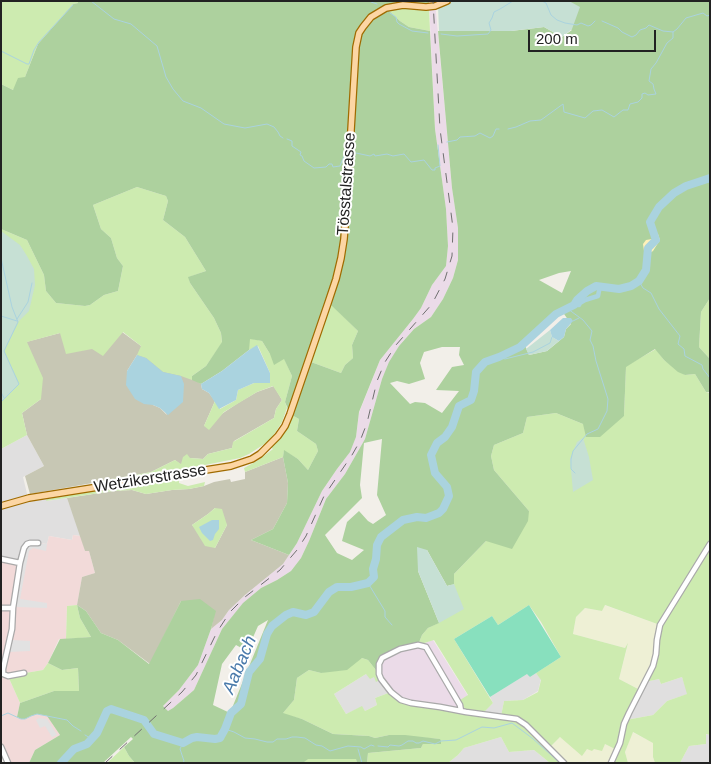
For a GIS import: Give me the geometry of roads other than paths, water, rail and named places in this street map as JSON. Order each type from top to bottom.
[{"type":"main road","name":"Tösstalstrasse","points":[[285,426],[331,295],[341,258],[356,47],[360,33],[371,17],[386,8],[403,5],[435,6],[448,1]]},
{"type":"main road","name":"Wetzikerstrasse","points":[[1,506],[29,498],[215,469],[241,463],[260,454],[285,426]]},
{"type":"street","points":[[24,673],[8,676],[3,674],[3,669],[12,629],[13,608],[20,563],[27,544],[38,543]]},
{"type":"street","points":[[611,763],[620,743],[624,724],[654,666],[656,640],[660,625],[710,544]]},
{"type":"street","points":[[1,559],[20,563]]},
{"type":"street","points":[[1,608],[13,608]]},
{"type":"street","points":[[461,711],[460,705],[426,647],[418,645],[400,649],[382,658],[379,664],[379,674],[391,692],[401,700],[411,703],[461,711],[517,719],[526,725],[564,763]]},
{"type":"street","points":[[1,748],[8,763]]},
{"type":"water","points":[[563,318],[571,318],[573,321],[566,329],[564,337],[559,341],[552,337],[550,330]]},
{"type":"water","points":[[257,345],[270,373],[270,383],[254,383],[238,390],[236,400],[219,409],[209,393],[202,389],[201,384]]},
{"type":"water","points":[[137,355],[146,358],[163,372],[181,376],[184,384],[183,402],[168,415],[160,408],[144,404],[135,399],[126,385],[127,371]]},
{"type":"water","points":[[212,520],[219,520],[219,529],[213,540],[210,541],[199,527]]},
{"type":"waterway","points":[[91,1],[114,19],[131,24],[157,46],[166,77],[183,101],[201,108],[224,124],[245,128],[267,124],[274,127],[283,138]]},
{"type":"waterway","points":[[441,34],[457,36],[488,34],[491,30],[489,23],[494,12],[513,1]]},
{"type":"waterway","points":[[542,1],[546,3],[551,15],[557,20],[577,25],[581,23],[588,26],[595,21]]},
{"type":"waterway","points":[[371,2],[377,4]]},
{"type":"waterway","points":[[1,51],[29,64],[39,42],[73,5]]},
{"type":"waterway","points":[[390,13],[396,17],[399,24],[412,31],[428,33]]},
{"type":"waterway","points":[[602,21],[632,37],[649,25],[663,31],[673,32],[686,18],[703,13],[707,16],[710,15]]},
{"type":"waterway","points":[[508,129],[530,121],[541,120],[563,104],[564,112],[585,118],[593,111],[602,110],[614,117],[623,110],[628,110],[630,104],[638,102],[642,98],[642,94],[656,94],[653,84],[649,81],[651,69],[667,43],[673,38],[673,32]]},
{"type":"waterway","points":[[447,142],[457,140],[460,137],[475,136],[480,133],[490,138],[496,129],[499,129]]},
{"type":"waterway","points":[[287,139],[292,141],[292,146],[301,152],[300,155],[304,161],[314,168],[326,167],[329,164],[332,164],[333,167],[340,166],[344,156]]},
{"type":"waterway","points":[[356,153],[370,156],[374,154],[375,156],[404,154],[411,162],[424,160],[432,170],[435,170],[435,168],[440,166],[438,145]]},
{"type":"waterway","name":"Aabach","points":[[61,763],[74,749],[87,744],[97,733],[107,711],[111,709],[144,720],[154,734],[183,743],[197,737],[220,738],[231,713],[241,704],[249,672],[260,659],[267,634],[272,626],[293,612],[306,615],[314,612],[329,592],[337,587],[351,587],[368,583],[374,577],[373,569],[377,545],[381,537],[403,520],[417,517],[426,518],[439,513],[443,509],[449,496],[447,487],[435,473],[431,455],[437,443],[445,437],[452,427],[459,406],[471,400],[476,372],[485,362],[520,347],[556,314],[574,305],[587,291],[596,286],[619,289],[631,286],[639,281],[646,270],[648,248],[656,240],[650,222],[659,207],[674,193],[686,186],[710,178]]},
{"type":"waterway","points":[[1,258],[12,307],[18,322],[4,351],[19,384],[1,402]]},
{"type":"waterway","points":[[639,281],[643,288],[651,293],[659,309],[680,336],[678,344],[684,349],[685,356],[702,365],[710,378]]},
{"type":"waterway","points":[[17,319],[28,302],[32,283]]},
{"type":"waterway","points":[[574,305],[579,305],[585,300],[598,296],[600,286]]},
{"type":"waterway","points":[[568,309],[583,320],[592,331],[590,340],[608,399],[607,411],[598,429],[587,434],[573,451],[571,469],[575,473]]},
{"type":"waterway","points":[[1,316],[17,321]]},
{"type":"waterway","points":[[573,321],[579,318]]},
{"type":"waterway","points":[[499,357],[505,359],[533,352],[550,343],[552,337]]},
{"type":"waterway","points":[[1,392],[4,398]]},
{"type":"waterway","points":[[368,583],[385,611],[385,617],[392,625]]},
{"type":"waterway","points":[[1,716],[8,713],[25,719],[37,714],[67,720],[81,731]]},
{"type":"waterway","points":[[378,746],[399,746],[408,741],[416,743],[423,741],[435,744],[441,741],[456,740],[482,727],[494,728],[512,723],[560,763]]},
{"type":"waterway","points":[[225,729],[245,738],[267,742],[292,737],[305,738],[330,751],[348,746],[364,749],[371,745],[374,746]]},
{"type":"waterway","name":"Aabach","points":[[85,735],[92,739]]},
{"type":"waterway","points":[[183,743],[180,749],[183,763]]},
{"type":"waterway","points":[[358,749],[362,763]]},
{"type":"railway","points":[[105,763],[182,692],[196,675],[217,632],[230,612],[245,597],[280,570],[297,550],[306,536],[324,496],[360,441],[367,423],[377,381],[385,362],[396,345],[432,304],[445,279],[452,256],[453,228],[440,129],[433,1]]}]
